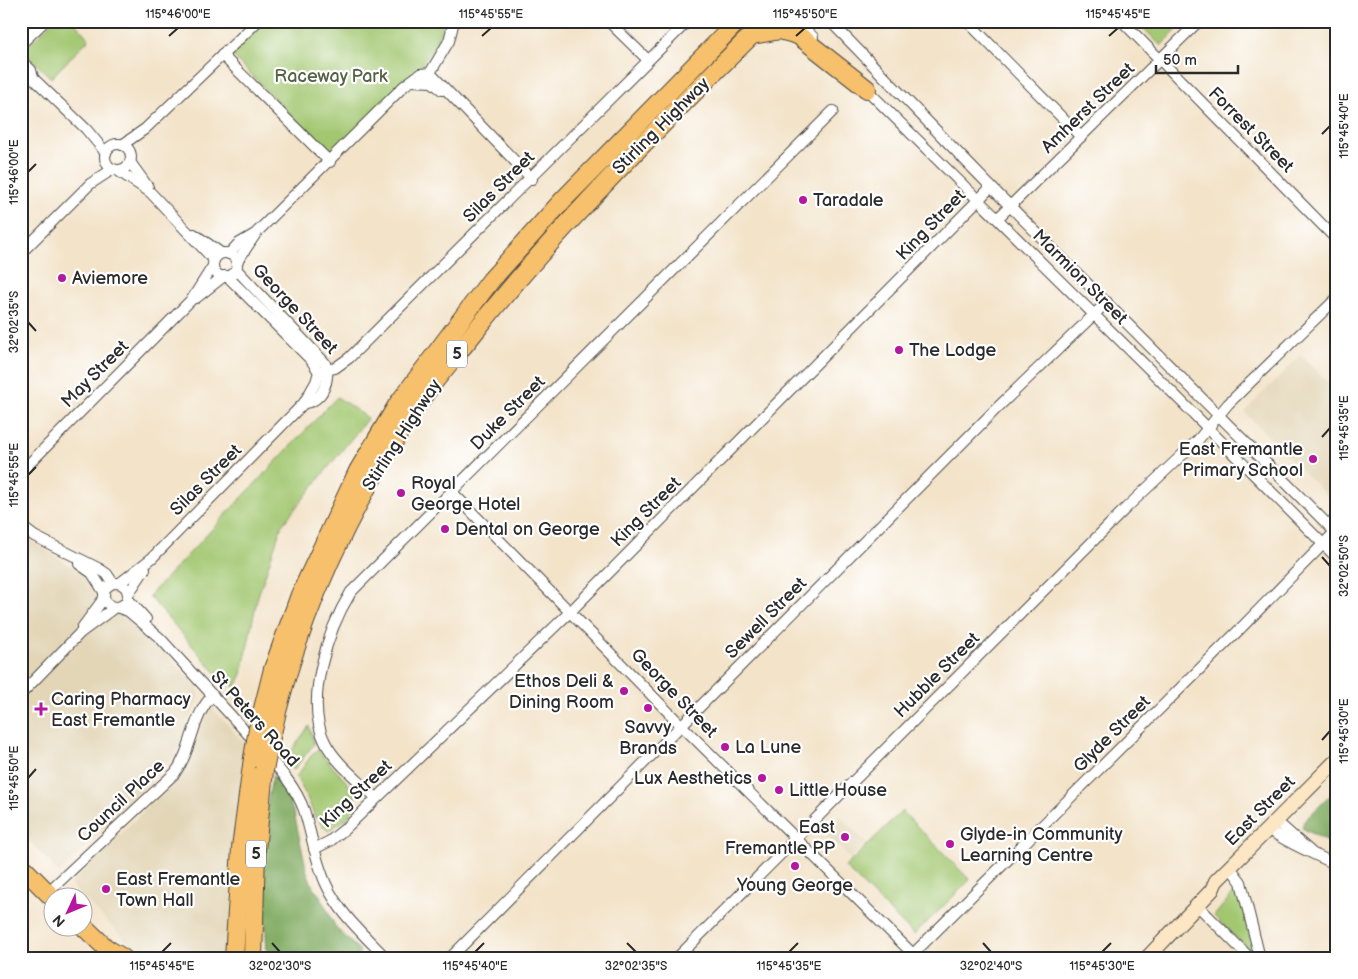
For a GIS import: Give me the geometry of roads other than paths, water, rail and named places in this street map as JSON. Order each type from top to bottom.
[{"type":"highway","points":[[634,125],[645,106],[727,21]]},
{"type":"highway","name":"Stirling Highway","points":[[234,958],[241,848],[259,764],[273,669],[300,596],[358,471],[398,404],[491,280],[562,200],[738,21]]},
{"type":"highway","name":"Stirling Highway","points":[[264,735],[325,570],[368,486],[416,406],[520,275],[615,171],[766,21]]},
{"type":"highway","points":[[751,36],[780,30],[798,35],[867,89]]},
{"type":"highway","name":"Stirling Highway","points":[[253,958],[259,764]]},
{"type":"highway","points":[[21,866],[42,887]]},
{"type":"highway","points":[[92,935],[109,953],[123,958]]},
{"type":"street","points":[[21,33],[34,21]]},
{"type":"street","points":[[21,44],[45,21]]},
{"type":"street","points":[[21,253],[90,184],[115,169],[125,168],[124,151],[258,21]]},
{"type":"street","points":[[431,78],[449,41],[454,21]]},
{"type":"street","points":[[608,21],[648,60]]},
{"type":"street","name":"Silas Street","points":[[116,583],[152,558],[304,403],[324,371],[349,358],[532,179],[688,21]]},
{"type":"street","name":"Marmion Street","points":[[796,21],[979,199],[1337,558]]},
{"type":"street","name":"Marmion Street","points":[[830,21],[991,187],[1336,533]]},
{"type":"street","points":[[967,21],[1081,137]]},
{"type":"street","name":"Forrest Street","points":[[1122,21],[1337,240]]},
{"type":"street","name":"Amherst Street","points":[[998,218],[1199,21]]},
{"type":"street","points":[[222,56],[330,162]]},
{"type":"street","points":[[21,60],[31,70],[33,78]]},
{"type":"street","points":[[21,71],[33,78],[86,129],[115,169],[150,192],[191,233],[220,258]]},
{"type":"street","points":[[255,234],[420,74],[431,78],[457,100],[532,179]]},
{"type":"street","name":"Duke Street","points":[[376,798],[330,751],[320,731],[317,712],[319,683],[326,647],[338,612],[350,592],[833,111]]},
{"type":"street","points":[[86,129],[124,151],[150,192]]},
{"type":"street","points":[[90,184],[110,147],[124,151]]},
{"type":"street","name":"King Street","points":[[314,849],[330,841],[571,611],[991,187]]},
{"type":"street","name":"May Street","points":[[21,472],[192,299],[220,258],[255,234]]},
{"type":"street","name":"May Street","points":[[192,299],[236,266],[255,234]]},
{"type":"street","name":"George Street","points":[[220,258],[236,266],[283,321],[319,355],[324,371],[225,276],[216,272],[220,258]]},
{"type":"street","name":"Hubble Street","points":[[677,958],[1126,508],[1204,434],[1207,427],[1218,415],[1337,298]]},
{"type":"street","name":"Sewell Street","points":[[450,958],[996,409],[1107,302]]},
{"type":"street","name":"George Street","points":[[452,492],[913,957]]},
{"type":"street","points":[[21,517],[42,539]]},
{"type":"street","points":[[21,526],[34,536],[74,557],[79,557],[108,574],[116,583],[126,587],[129,596],[116,608],[80,633],[21,694]]},
{"type":"street","name":"Glyde Street","points":[[913,957],[1242,627],[1322,544],[1336,533]]},
{"type":"street","points":[[74,557],[77,562],[92,573],[108,604],[116,608]]},
{"type":"street","name":"Silas Street","points":[[129,596],[152,561],[152,558]]},
{"type":"street","points":[[80,633],[104,595],[116,583]]},
{"type":"street","name":"St Peters Road","points":[[129,596],[156,630],[160,638]]},
{"type":"street","name":"St Peters Road","points":[[116,608],[128,610],[160,638],[283,773],[303,808],[314,849],[327,886],[340,907],[386,958]]},
{"type":"street","name":"Council Place","points":[[59,886],[175,773],[184,761],[200,712],[213,695]]},
{"type":"street","name":"East Street","points":[[1147,958],[1212,890],[1221,887],[1233,870],[1337,760]]},
{"type":"street","name":"East Street","points":[[1275,827],[1337,773]]},
{"type":"street","points":[[1275,827],[1312,852],[1337,865]]},
{"type":"street","points":[[1233,870],[1241,882],[1260,958]]},
{"type":"street","points":[[1197,905],[1250,958]]},
{"type":"place","name":"Taradale","points":[[803,200]]},
{"type":"place","name":"Aviemore","points":[[62,278]]},
{"type":"place","name":"The Lodge","points":[[899,350]]},
{"type":"place","name":"East Fremantle Primary School","points":[[1313,459]]},
{"type":"place","name":"Royal George Hotel","points":[[401,493]]},
{"type":"place","name":"Dental on George","points":[[445,529]]},
{"type":"place","name":"Ethos Deli & Dining Room","points":[[624,691]]},
{"type":"place","name":"Savvy Brands","points":[[648,708]]},
{"type":"place","name":"Caring Pharmacy East Fremantle","points":[[41,709]]},
{"type":"place","name":"La Lune","points":[[725,747]]},
{"type":"place","name":"Lux Aesthetics","points":[[762,778]]},
{"type":"place","name":"Little House","points":[[779,790]]},
{"type":"place","name":"East Fremantle PP","points":[[845,837]]},
{"type":"place","name":"Glyde-in Community Learning Centre","points":[[950,844]]},
{"type":"place","name":"Young George","points":[[795,866]]},
{"type":"place","name":"East Fremantle Town Hall","points":[[106,889]]},
{"type":"park label","name":"Raceway Park","points":[[331,76]]}]
